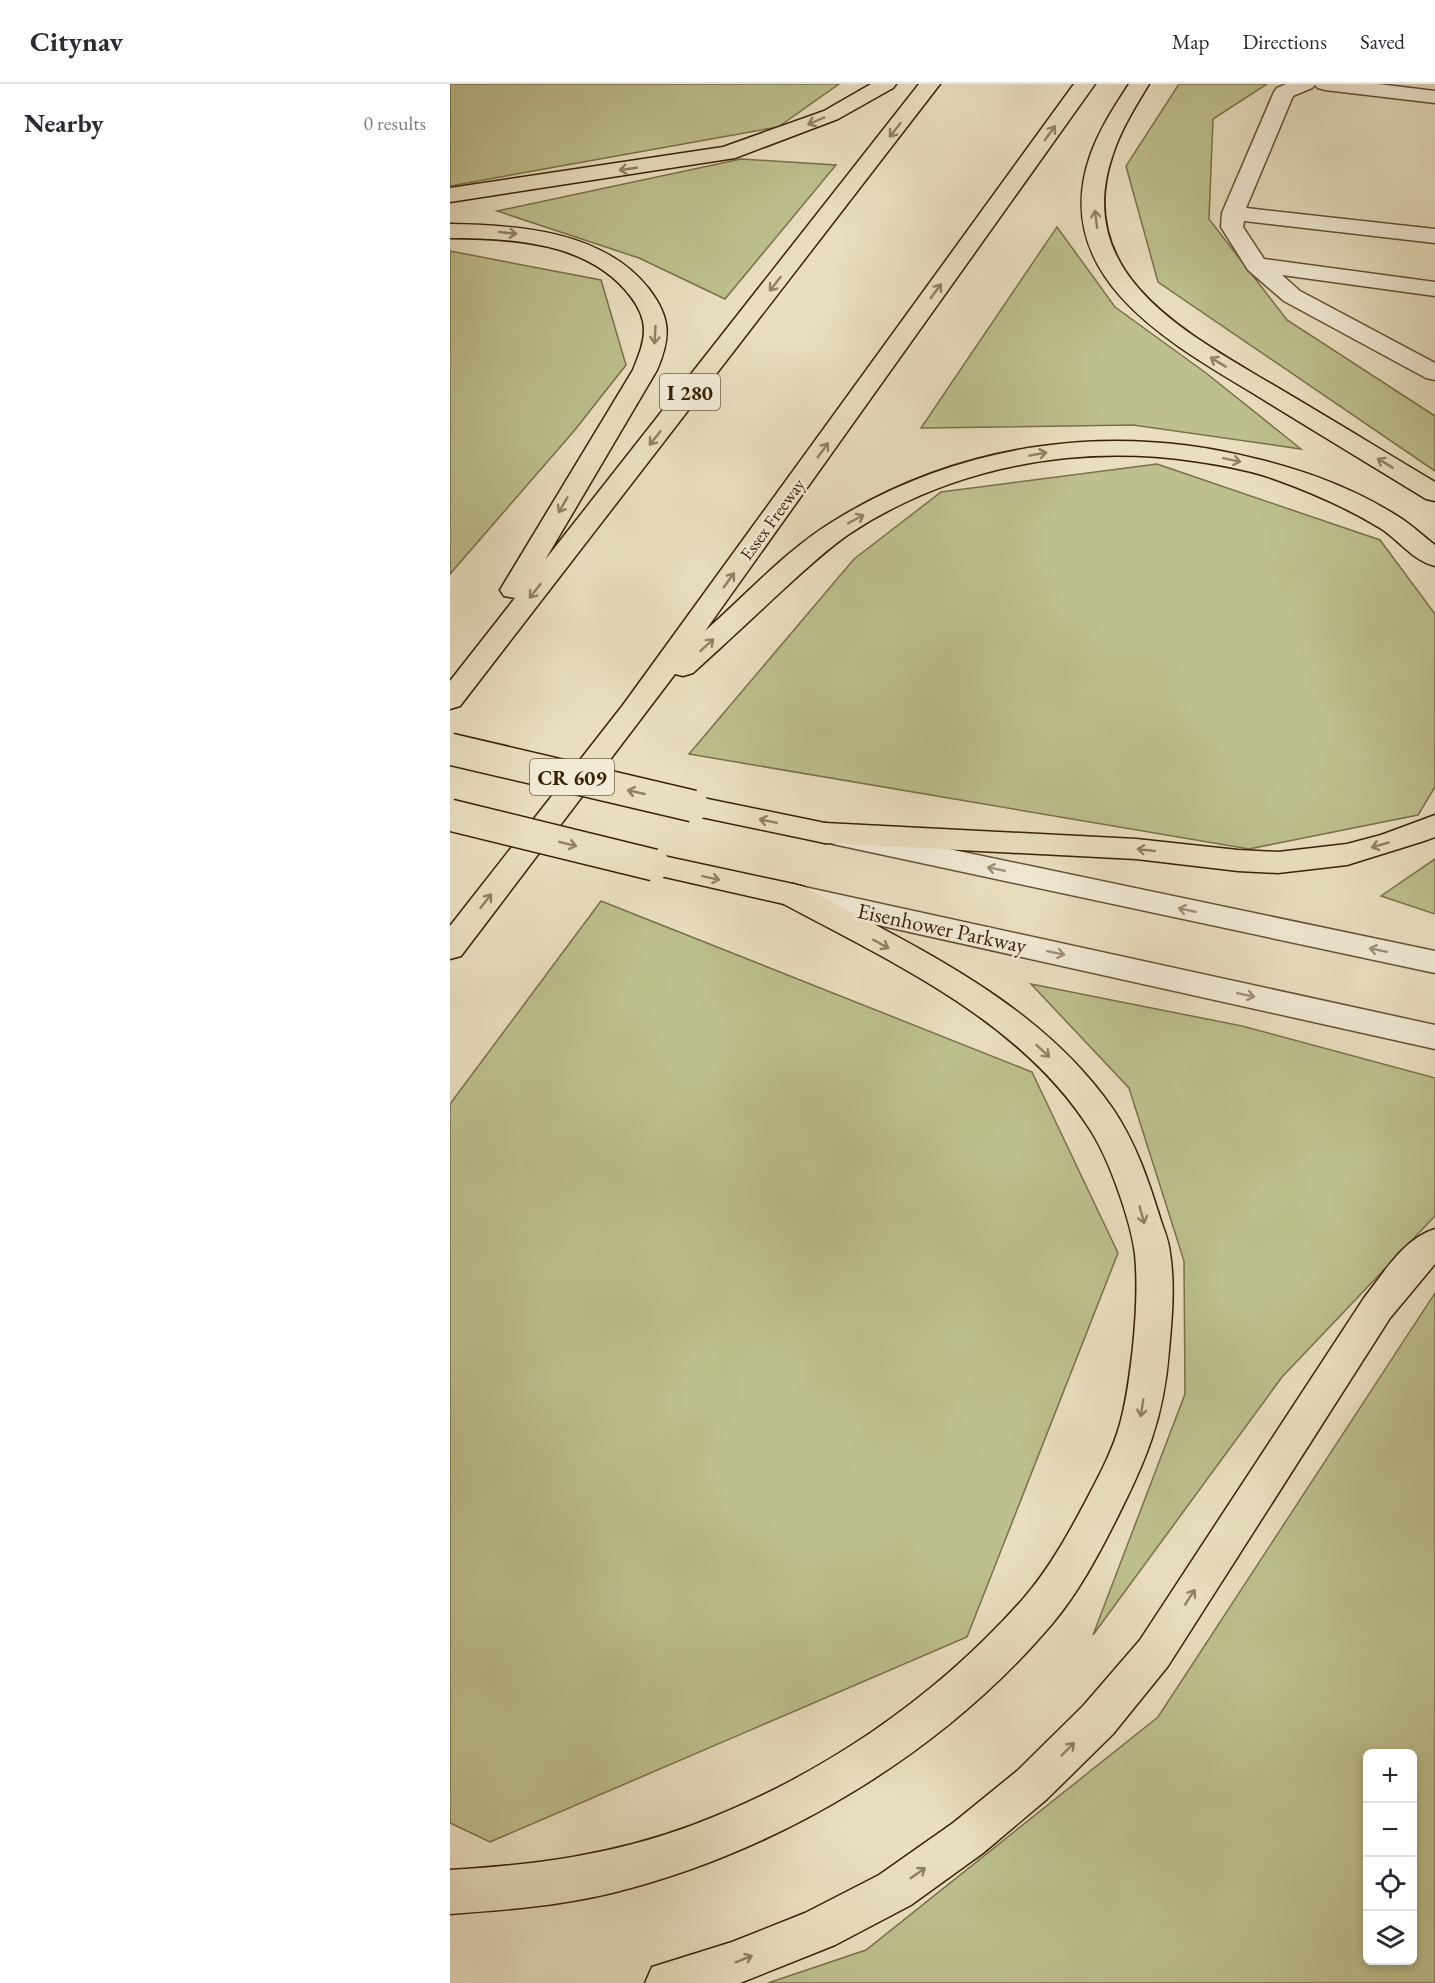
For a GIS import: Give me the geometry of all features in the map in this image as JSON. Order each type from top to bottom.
[{"type":"main road","points":[[450,195],[727,153],[831,115],[886,84]]},
{"type":"main road","name":"I 280","points":[[450,700],[930,84]]},
{"type":"main road","name":"Essex Freeway","points":[[450,948],[633,712],[1085,84]]},
{"type":"main road","points":[[1140,84],[1109,133],[1098,164],[1094,189],[1100,243],[1121,280],[1135,299],[1158,320],[1206,354],[1435,493]]},
{"type":"main road","points":[[450,231],[480,230],[526,235],[566,244],[596,258],[621,272],[640,290],[650,309],[656,329],[653,351],[643,375],[619,409],[450,700]]},
{"type":"main road","points":[[633,712],[801,560],[846,525],[906,493],[949,476],[1002,461],[1046,453],[1100,448],[1145,448],[1234,459],[1319,485],[1391,525],[1422,546],[1435,558]]},
{"type":"main road","name":"CR 609","points":[[450,749],[693,806],[825,833]]},
{"type":"main road","name":"Eisenhower Parkway","points":[[450,815],[654,865],[793,895]]},
{"type":"main road","points":[[825,833],[1123,848],[1247,861],[1298,862],[1338,857],[1411,836],[1435,825]]},
{"type":"main road","points":[[450,1892],[483,1892],[566,1881],[642,1862],[728,1833],[797,1800],[867,1762],[927,1719],[983,1668],[1038,1611],[1082,1549],[1116,1482],[1141,1419],[1154,1304],[1152,1248],[1130,1170],[1102,1119],[1070,1075],[1020,1030],[972,995],[793,895]]},
{"type":"main road","points":[[668,1983],[732,1964],[819,1929],[895,1890],[968,1838],[1032,1785],[1098,1720],[1154,1653],[1377,1308],[1416,1260],[1435,1243]]},
{"type":"street","points":[[1305,84],[1284,92],[1233,213],[1232,227],[1256,265],[1292,296],[1435,373]]},
{"type":"street","points":[[1325,84],[1435,97]]},
{"type":"street","points":[[1233,213],[1435,237]]},
{"type":"street","points":[[1256,265],[1435,289]]},
{"type":"street","points":[[1389,348],[1435,348]]},
{"type":"street","points":[[825,833],[1435,962]]},
{"type":"street","name":"Eisenhower Parkway","points":[[793,895],[1435,1037]]},
{"type":"green space","points":[[450,84],[839,84],[778,127],[450,186]]},
{"type":"green space","points":[[1179,84],[1267,84],[1213,119],[1209,219],[1287,320],[1435,416],[1435,471],[1158,282],[1126,166]]},
{"type":"green space","points":[[741,159],[836,165],[725,299],[639,258],[497,211]]},
{"type":"green space","points":[[1057,227],[1115,307],[1206,373],[1301,449],[1133,425],[921,428]]},
{"type":"green space","points":[[450,251],[601,280],[626,365],[574,431],[450,574]]},
{"type":"green space","points":[[1157,464],[1380,540],[1435,614],[1435,787],[1418,815],[1249,849],[689,754],[854,559],[941,492]]},
{"type":"green space","points":[[1435,859],[1435,914],[1381,896]]},
{"type":"green space","points":[[601,901],[1032,1072],[1118,1253],[967,1637],[490,1842],[450,1823],[450,1104]]},
{"type":"green space","points":[[1031,984],[1242,1026],[1435,1078],[1435,1216],[1282,1377],[1093,1635],[1185,1394],[1184,1261],[1129,1088]]},
{"type":"green space","points":[[1435,1293],[1435,1983],[768,1983],[866,1950],[1158,1717]]}]
